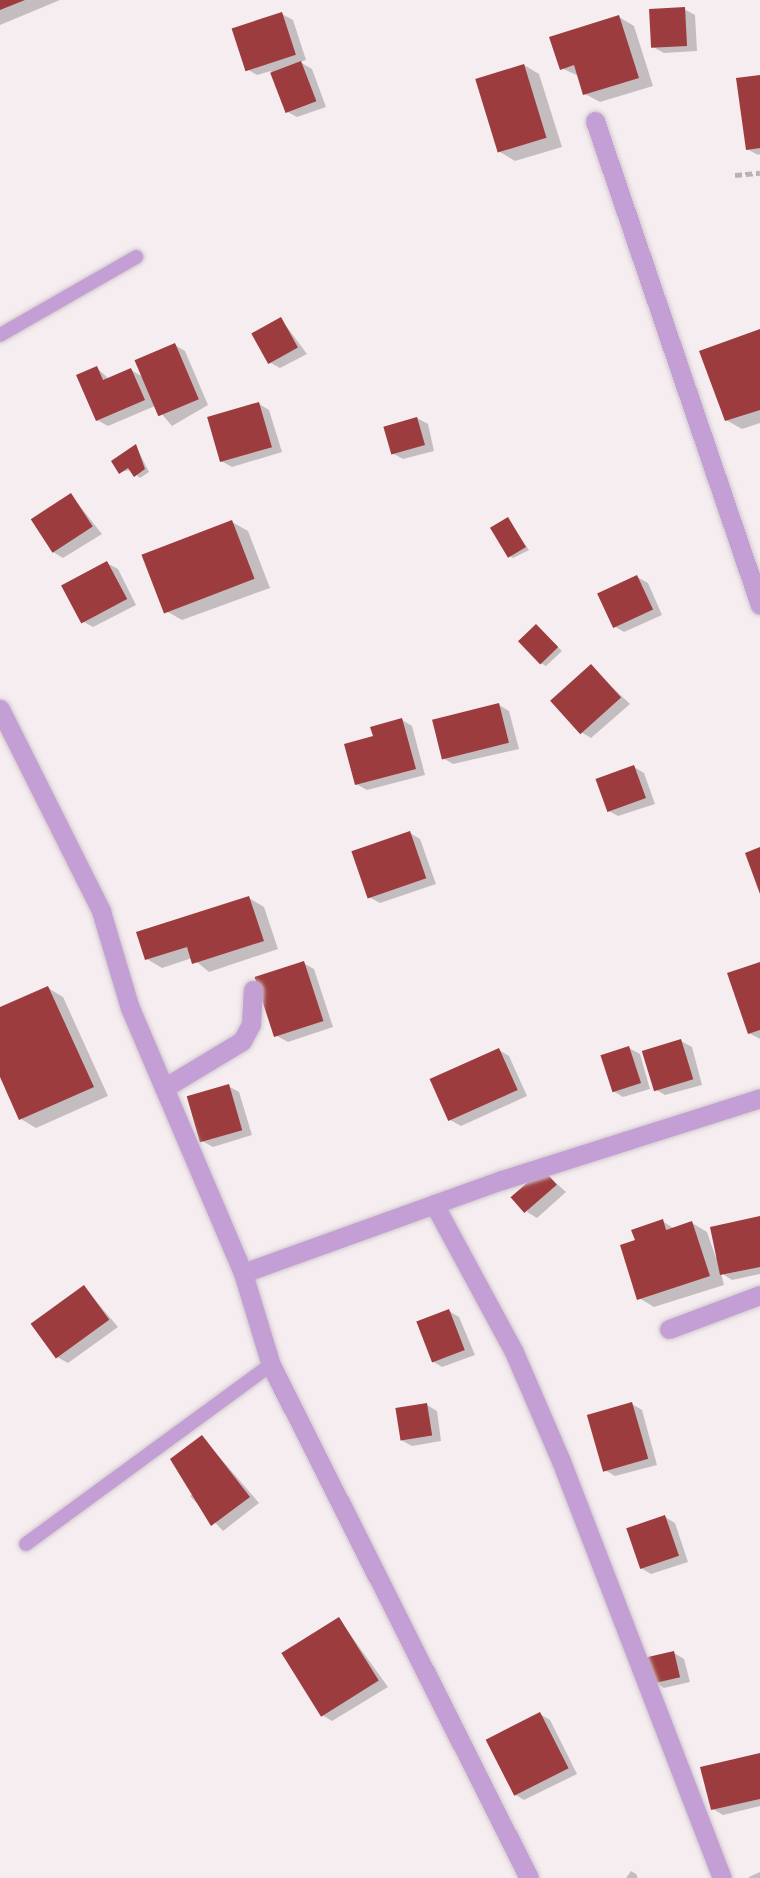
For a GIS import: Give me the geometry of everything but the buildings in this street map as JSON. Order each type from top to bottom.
[{"type":"street","points":[[595,121],[760,605]]},
{"type":"street","points":[[0,709],[101,911],[164,1088],[243,1273],[271,1365],[529,1878]]},
{"type":"street","points":[[164,1088],[242,1041],[251,1024],[253,990]]},
{"type":"street","points":[[243,1273],[434,1204],[760,1098]]},
{"type":"street","points":[[434,1204],[514,1352],[561,1461],[722,1878]]},
{"type":"street","points":[[669,1329],[760,1295]]},
{"type":"lane","points":[[0,335],[136,257]]},
{"type":"lane","points":[[26,1544],[271,1365]]},
{"type":"path","points":[[735,175],[760,173]]}]
